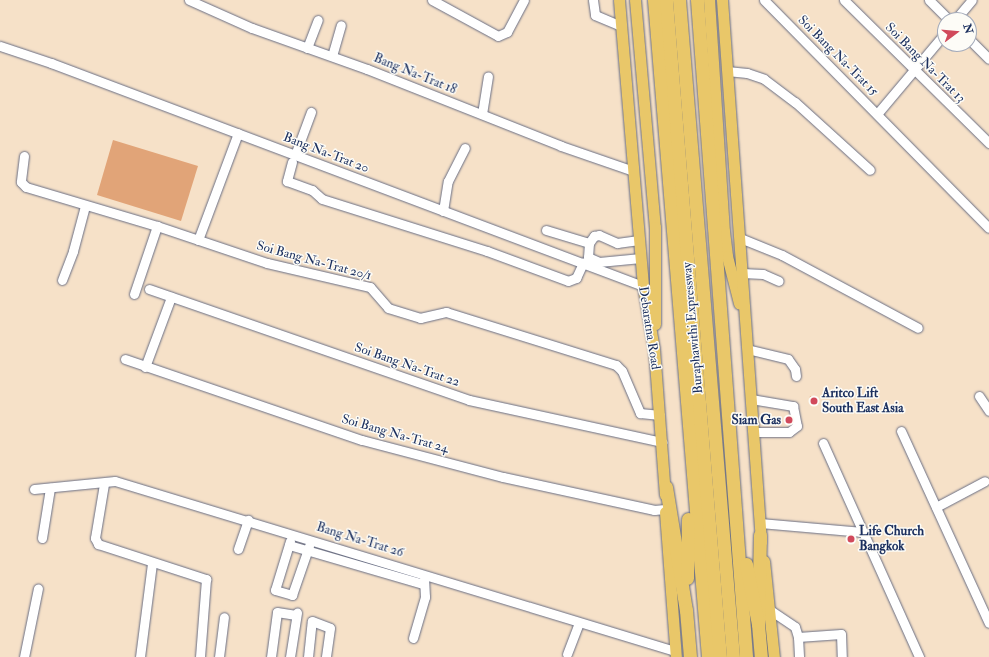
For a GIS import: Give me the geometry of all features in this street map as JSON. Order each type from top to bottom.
[{"type":"highway","name":"Debaratna Road","points":[[654,0],[690,455],[708,657]]},
{"type":"highway","name":"Buraphawithi Expressway","points":[[666,0],[720,657]]},
{"type":"highway","name":"Buraphawithi Expressway","points":[[679,0],[733,657]]},
{"type":"highway","points":[[696,0],[746,657]]},
{"type":"highway","points":[[686,610],[690,455]]},
{"type":"highway","points":[[666,487],[686,610],[690,657]]},
{"type":"highway","points":[[734,504],[758,624],[761,657]]},
{"type":"highway","points":[[758,624],[760,529]]},
{"type":"main road","name":"Debaratna Road","points":[[619,0],[643,286],[654,349],[660,415],[666,487],[664,509],[675,654]]},
{"type":"main road","points":[[635,0],[655,227],[654,349]]},
{"type":"main road","points":[[709,0],[724,231],[727,256],[746,328]]},
{"type":"main road","points":[[722,0],[760,529],[774,657]]},
{"type":"street","name":"Bang Na-Trat 18","points":[[189,0],[217,14],[332,56],[633,171]]},
{"type":"street","points":[[432,0],[498,36],[507,32],[524,0]]},
{"type":"street","points":[[593,0],[594,15],[622,26]]},
{"type":"street","name":"Soi Bang Na-Trat 15","points":[[764,0],[989,228]]},
{"type":"street","name":"Soi Bang Na-Trat 13","points":[[844,0],[914,71],[989,143]]},
{"type":"street","points":[[929,0],[941,12]]},
{"type":"street","points":[[962,12],[972,0]]},
{"type":"street","points":[[307,48],[318,20]]},
{"type":"street","points":[[332,56],[341,25]]},
{"type":"street","points":[[877,114],[937,42]]},
{"type":"street","name":"Bang Na-Trat 20","points":[[0,46],[238,133],[294,159],[444,211],[643,286]]},
{"type":"street","points":[[977,48],[989,59]]},
{"type":"street","points":[[727,71],[747,73],[764,79],[795,102],[870,170]]},
{"type":"street","points":[[482,114],[488,76]]},
{"type":"street","points":[[311,112],[287,181],[312,190],[322,199],[487,251],[568,281],[576,278],[583,263]]},
{"type":"street","points":[[198,240],[238,133]]},
{"type":"street","points":[[444,211],[448,181],[464,148]]},
{"type":"street","name":"Soi Bang Na-Trat 20/1","points":[[24,156],[21,182],[23,185],[85,206],[157,226],[267,263],[370,287],[388,308],[420,318],[446,312],[616,365],[622,371],[640,413],[660,415]]},
{"type":"street","points":[[62,280],[73,251],[85,206]]},
{"type":"street","points":[[134,294],[157,226]]},
{"type":"street","points":[[546,230],[589,244]]},
{"type":"street","points":[[639,240],[617,243],[599,235],[594,236],[589,244],[588,257],[599,262],[641,258]]},
{"type":"street","points":[[740,238],[789,259],[918,328]]},
{"type":"street","points":[[742,273],[763,274],[779,281]]},
{"type":"street","name":"Soi Bang Na-Trat 22","points":[[149,289],[469,400],[662,442]]},
{"type":"street","points":[[145,367],[171,297]]},
{"type":"street","points":[[747,349],[788,359],[795,369],[796,376]]},
{"type":"street","name":"Soi Bang Na-Trat 24","points":[[125,360],[362,440],[503,477],[654,510],[664,509]]},
{"type":"street","points":[[979,396],[989,411]]},
{"type":"street","points":[[751,399],[793,406],[797,426],[789,432],[753,432]]},
{"type":"street","points":[[901,431],[989,622]]},
{"type":"street","points":[[823,443],[919,657]]},
{"type":"street","name":"Bang Na-Trat 26","points":[[34,489],[104,484],[115,481],[425,574],[675,654]]},
{"type":"street","points":[[936,507],[985,481]]},
{"type":"street","points":[[104,484],[94,538],[98,544],[152,563],[206,579],[200,657]]},
{"type":"street","points":[[42,538],[50,488]]},
{"type":"street","points":[[238,549],[248,520]]},
{"type":"street","points":[[760,529],[863,532]]},
{"type":"street","points":[[292,533],[275,590],[292,595],[311,539]]},
{"type":"street","points":[[289,545],[424,584]]},
{"type":"street","points":[[140,657],[152,563]]},
{"type":"street","points":[[413,638],[425,597],[425,574]]},
{"type":"street","points":[[24,657],[38,588]]},
{"type":"street","points":[[770,610],[792,624],[798,636],[799,657]]},
{"type":"street","points":[[271,657],[277,612],[296,614],[290,657]]},
{"type":"street","points":[[219,657],[224,617]]},
{"type":"street","points":[[308,657],[312,621],[330,628],[326,657]]},
{"type":"street","points":[[567,654],[578,623]]},
{"type":"street","points":[[798,636],[841,634],[842,657]]},
{"type":"building","points":[[113,140],[198,166],[181,221],[97,195]]},
{"type":"building","name":"Aritco Lift South East Asia","points":[[810,396],[819,399],[819,404],[809,402]]},
{"type":"place","name":"Aritco Lift South East Asia","points":[[814,401]]},
{"type":"place","name":"Siam Gas","points":[[789,420]]},
{"type":"place","name":"Life Church Bangkok","points":[[851,539]]}]
